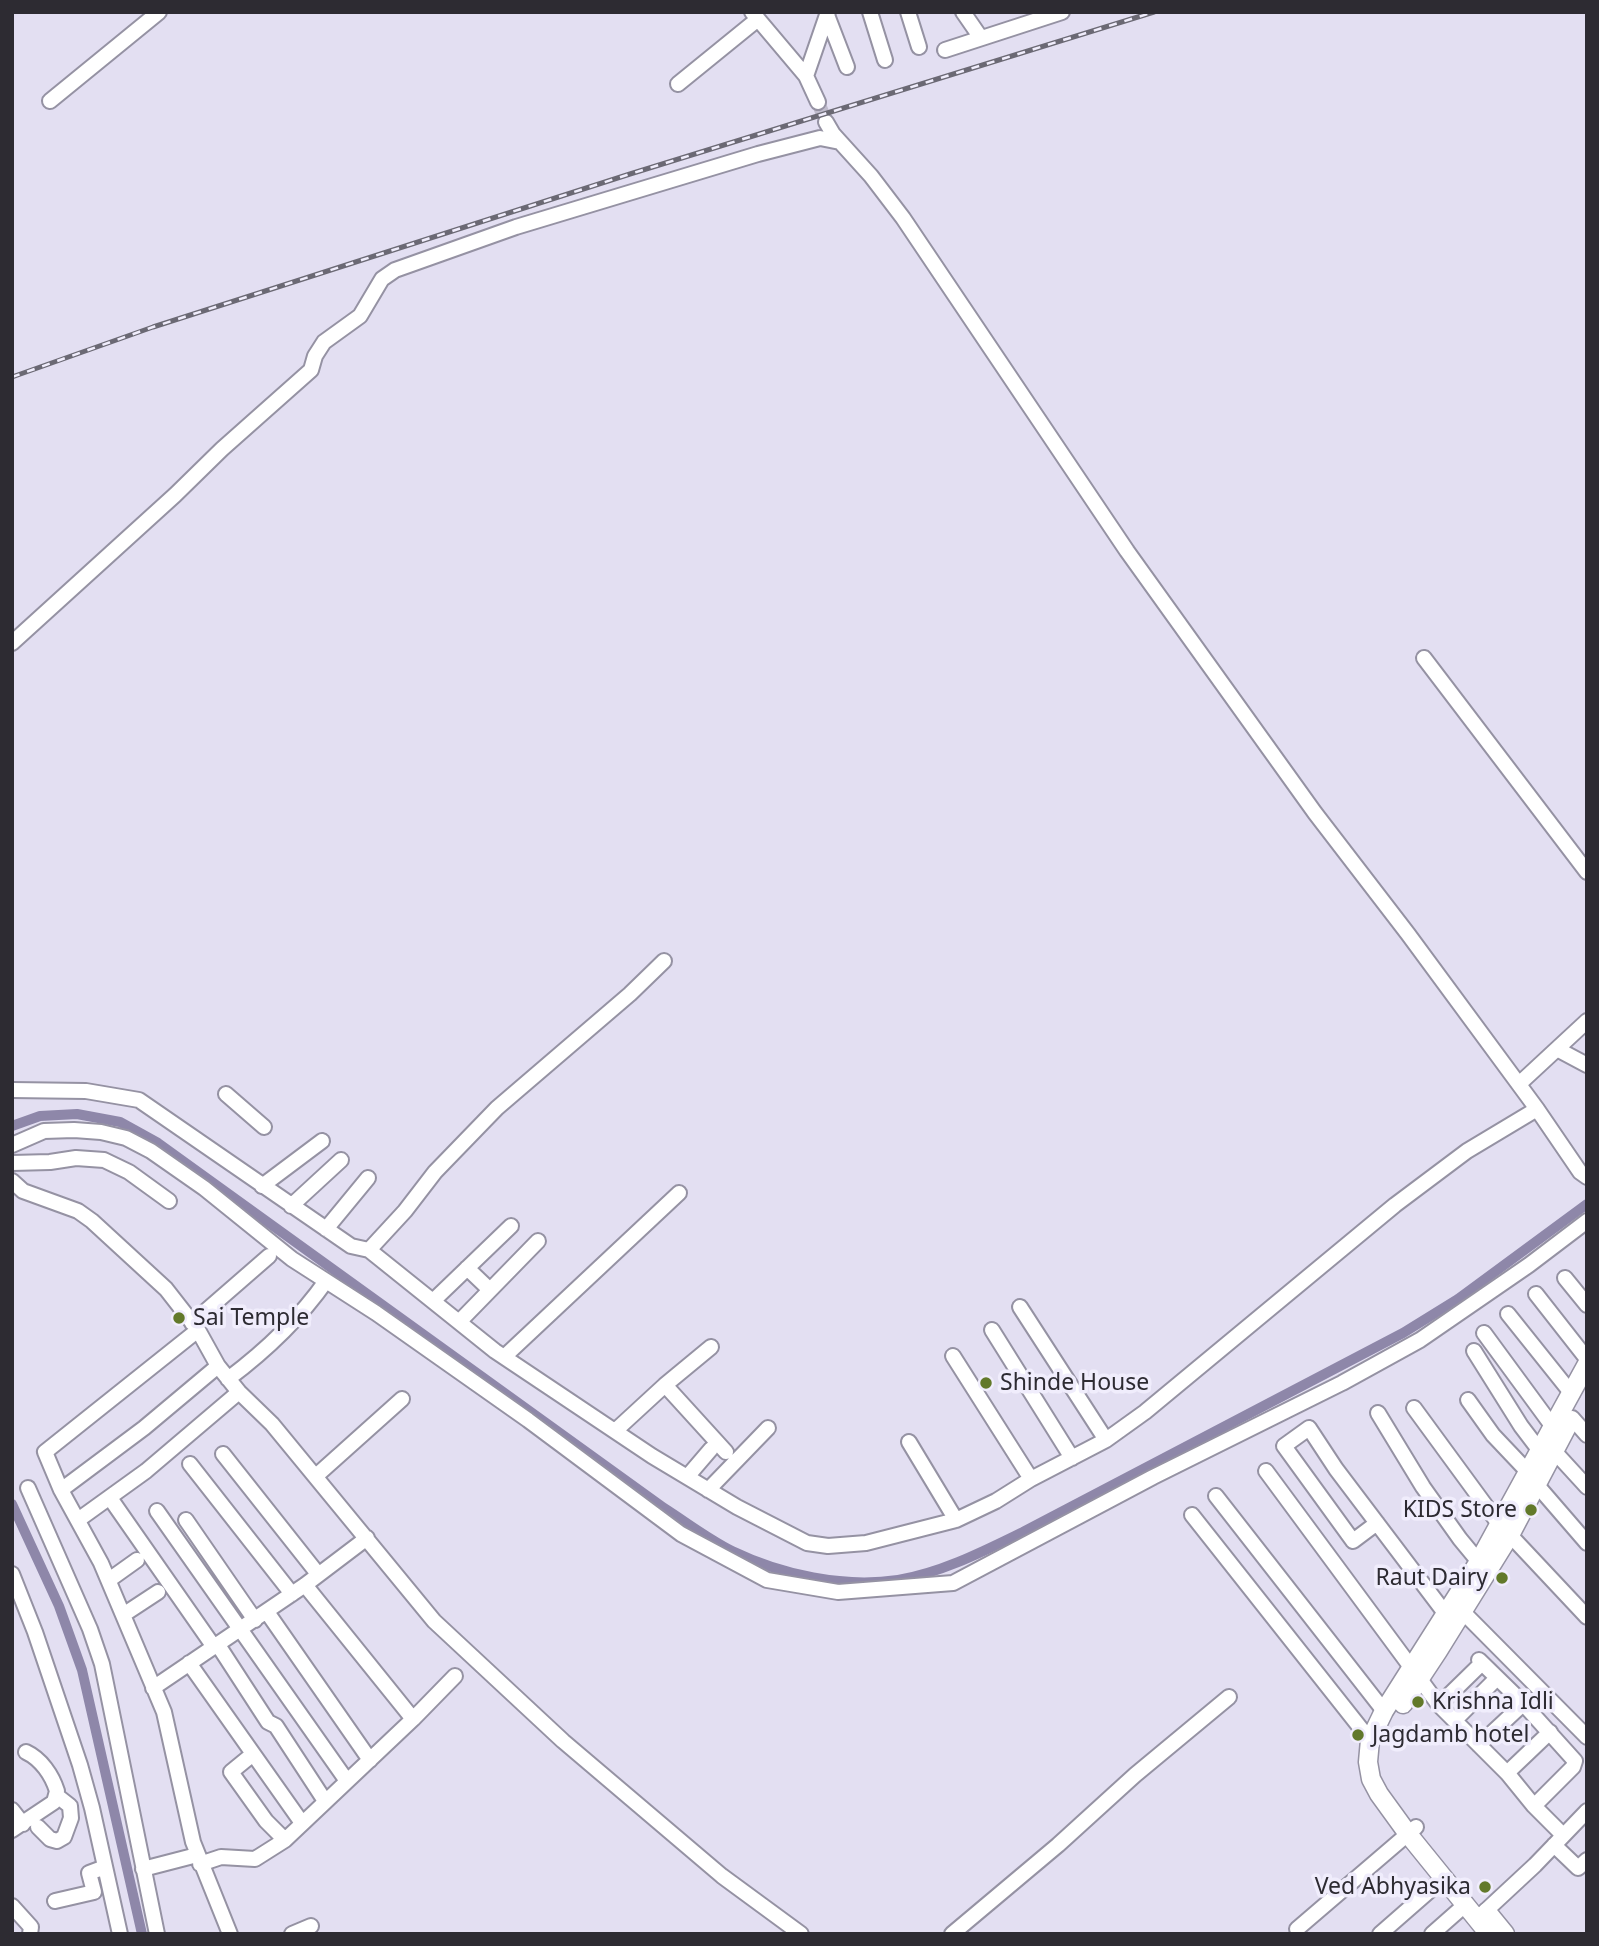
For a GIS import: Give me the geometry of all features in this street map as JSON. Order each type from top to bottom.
[{"type":"main road","points":[[1504,1934],[1481,1921],[1444,1878],[1412,1831],[1385,1783],[1377,1758],[1378,1745],[1416,1673],[1454,1617],[1505,1529],[1530,1479],[1572,1418],[1587,1362]]},
{"type":"main road","points":[[1547,1451],[1553,1427],[1579,1392]]},
{"type":"main road","points":[[1416,1673],[1384,1711],[1370,1740],[1368,1762],[1371,1779],[1379,1794],[1412,1831],[1481,1921]]},
{"type":"street","points":[[50,102],[159,12]]},
{"type":"street","points":[[870,12],[885,60]]},
{"type":"street","points":[[908,12],[919,47]]},
{"type":"street","points":[[964,12],[981,38]]},
{"type":"street","points":[[1012,12],[1021,25]]},
{"type":"street","points":[[828,13],[847,67]]},
{"type":"street","points":[[806,76],[828,13]]},
{"type":"street","points":[[945,50],[1058,13]]},
{"type":"street","points":[[678,84],[755,15],[806,76],[818,102]]},
{"type":"street","points":[[826,122],[903,218],[1127,551],[1315,813],[1519,1084],[1580,1172],[1587,1177]]},
{"type":"street","points":[[12,643],[309,372],[324,342],[360,316],[386,275],[516,227],[758,154],[820,138],[840,142]]},
{"type":"street","points":[[1424,658],[1587,872]]},
{"type":"street","points":[[369,1250],[405,1211],[435,1171],[497,1108],[630,994],[664,961]]},
{"type":"street","points":[[1519,1084],[1587,1021]]},
{"type":"street","points":[[1557,1049],[1587,1065]]},
{"type":"street","points":[[12,1090],[86,1091],[139,1100],[351,1246],[369,1250],[504,1357],[615,1431],[708,1490],[807,1543],[828,1546],[866,1543],[956,1520],[1107,1440],[1145,1412],[1395,1205],[1467,1151],[1537,1109]]},
{"type":"street","points":[[226,1094],[264,1127]]},
{"type":"street","points":[[12,1145],[44,1131],[74,1130],[102,1132],[126,1138],[151,1151],[204,1188],[292,1259],[376,1313],[528,1420],[681,1534],[767,1580],[838,1592],[953,1583],[1153,1477],[1342,1383],[1420,1340],[1529,1265],[1587,1221]]},
{"type":"street","points":[[262,1186],[322,1141]]},
{"type":"street","points":[[12,1163],[76,1158],[104,1160],[130,1172],[169,1200]]},
{"type":"street","points":[[291,1206],[341,1160]]},
{"type":"street","points":[[326,1229],[368,1178]]},
{"type":"street","points":[[12,1181],[23,1191],[78,1211],[166,1289],[195,1327],[228,1379],[272,1424],[434,1621],[562,1741],[722,1876],[801,1934]]},
{"type":"street","points":[[504,1357],[679,1193]]},
{"type":"street","points":[[433,1301],[511,1226]]},
{"type":"street","points":[[459,1322],[538,1241]]},
{"type":"street","points":[[230,1934],[198,1859],[179,1787],[176,1758],[167,1721],[109,1580],[61,1490],[45,1452],[195,1327],[269,1256]]},
{"type":"street","points":[[467,1268],[490,1290]]},
{"type":"street","points":[[1565,1278],[1587,1305]]},
{"type":"street","points":[[228,1379],[247,1365],[298,1316],[326,1281]]},
{"type":"street","points":[[1536,1294],[1587,1362]]},
{"type":"street","points":[[1020,1307],[1107,1440]]},
{"type":"street","points":[[1508,1314],[1579,1392]]},
{"type":"street","points":[[992,1330],[1072,1458]]},
{"type":"street","points":[[1484,1333],[1553,1427]]},
{"type":"street","points":[[615,1431],[711,1347]]},
{"type":"street","points":[[1474,1351],[1521,1426],[1587,1487]]},
{"type":"street","points":[[953,1356],[1031,1479]]},
{"type":"street","points":[[61,1490],[144,1428],[218,1366]]},
{"type":"street","points":[[665,1385],[726,1452]]},
{"type":"street","points":[[78,1520],[177,1446],[239,1392]]},
{"type":"street","points":[[316,1476],[402,1399]]},
{"type":"street","points":[[1468,1400],[1493,1435],[1587,1543]]},
{"type":"street","points":[[1414,1408],[1505,1529],[1587,1617]]},
{"type":"street","points":[[1378,1413],[1423,1486],[1483,1567]]},
{"type":"street","points":[[1572,1418],[1587,1434]]},
{"type":"street","points":[[708,1490],[768,1428]]},
{"type":"street","points":[[1377,1524],[1353,1541],[1284,1446],[1309,1428],[1377,1524],[1454,1617],[1587,1737]]},
{"type":"street","points":[[909,1442],[956,1520]]},
{"type":"street","points":[[687,1477],[711,1449]]},
{"type":"street","points":[[223,1454],[318,1574]]},
{"type":"street","points":[[190,1464],[292,1594]]},
{"type":"street","points":[[1266,1471],[1439,1705],[1507,1773],[1578,1868],[1587,1860]]},
{"type":"street","points":[[28,1488],[90,1629],[102,1664],[157,1934]]},
{"type":"street","points":[[1216,1496],[1384,1711]]},
{"type":"street","points":[[110,1498],[268,1722],[276,1726],[325,1801]]},
{"type":"street","points":[[157,1511],[313,1729],[347,1781]]},
{"type":"street","points":[[1192,1516],[1370,1740]]},
{"type":"street","points":[[186,1520],[370,1760]]},
{"type":"street","points":[[153,1688],[261,1616],[366,1538]]},
{"type":"street","points":[[109,1580],[137,1560]]},
{"type":"street","points":[[12,1574],[35,1632],[80,1765],[120,1934]]},
{"type":"street","points":[[305,1585],[413,1719]]},
{"type":"street","points":[[122,1615],[158,1592]]},
{"type":"street","points":[[1439,1705],[1481,1661],[1550,1732],[1575,1761],[1573,1767],[1534,1806]]},
{"type":"street","points":[[190,1663],[302,1823]]},
{"type":"street","points":[[143,1869],[198,1859],[256,1859],[285,1840],[455,1676]]},
{"type":"street","points":[[1455,1720],[1497,1678]]},
{"type":"street","points":[[952,1934],[1229,1697]]},
{"type":"street","points":[[1479,1745],[1523,1704]]},
{"type":"street","points":[[1507,1773],[1550,1732]]},
{"type":"street","points":[[12,1810],[18,1827],[54,1802],[56,1795],[54,1782],[44,1766],[26,1752]]},
{"type":"street","points":[[253,1754],[231,1772],[266,1821],[285,1840]]},
{"type":"street","points":[[38,1827],[50,1839],[57,1841],[64,1837],[71,1818],[70,1806],[56,1795]]},
{"type":"street","points":[[1433,1934],[1481,1921],[1587,1811]]},
{"type":"street","points":[[1297,1929],[1412,1831]]},
{"type":"street","points":[[55,1901],[94,1892],[89,1873],[105,1867]]},
{"type":"street","points":[[1380,1934],[1444,1878]]},
{"type":"street","points":[[12,1906],[30,1927],[30,1934]]},
{"type":"street","points":[[292,1934],[311,1926]]},
{"type":"waterway","points":[[12,1126],[40,1116],[77,1114],[120,1122],[158,1143],[706,1536],[732,1551],[771,1567],[834,1581],[877,1582],[914,1577],[962,1560],[1023,1532],[1403,1333],[1458,1299],[1587,1204]]},
{"type":"waterway","points":[[12,1504],[59,1606],[82,1670],[142,1934]]},
{"type":"tunnel","points":[[818,102],[826,122]]},
{"type":"railway","points":[[12,377],[153,327],[630,174],[1154,12]]},
{"type":"place","name":"Sai Temple","points":[[179,1318]]},
{"type":"place","name":"Shinde House","points":[[986,1383]]},
{"type":"place","name":"KIDS Store","points":[[1531,1510]]},
{"type":"place","name":"Raut Dairy","points":[[1502,1578]]},
{"type":"place","name":"Krishna Idli","points":[[1418,1702]]},
{"type":"place","name":"Jagdamb hotel","points":[[1358,1735]]},
{"type":"place","name":"Ved Abhyasika","points":[[1485,1887]]}]
